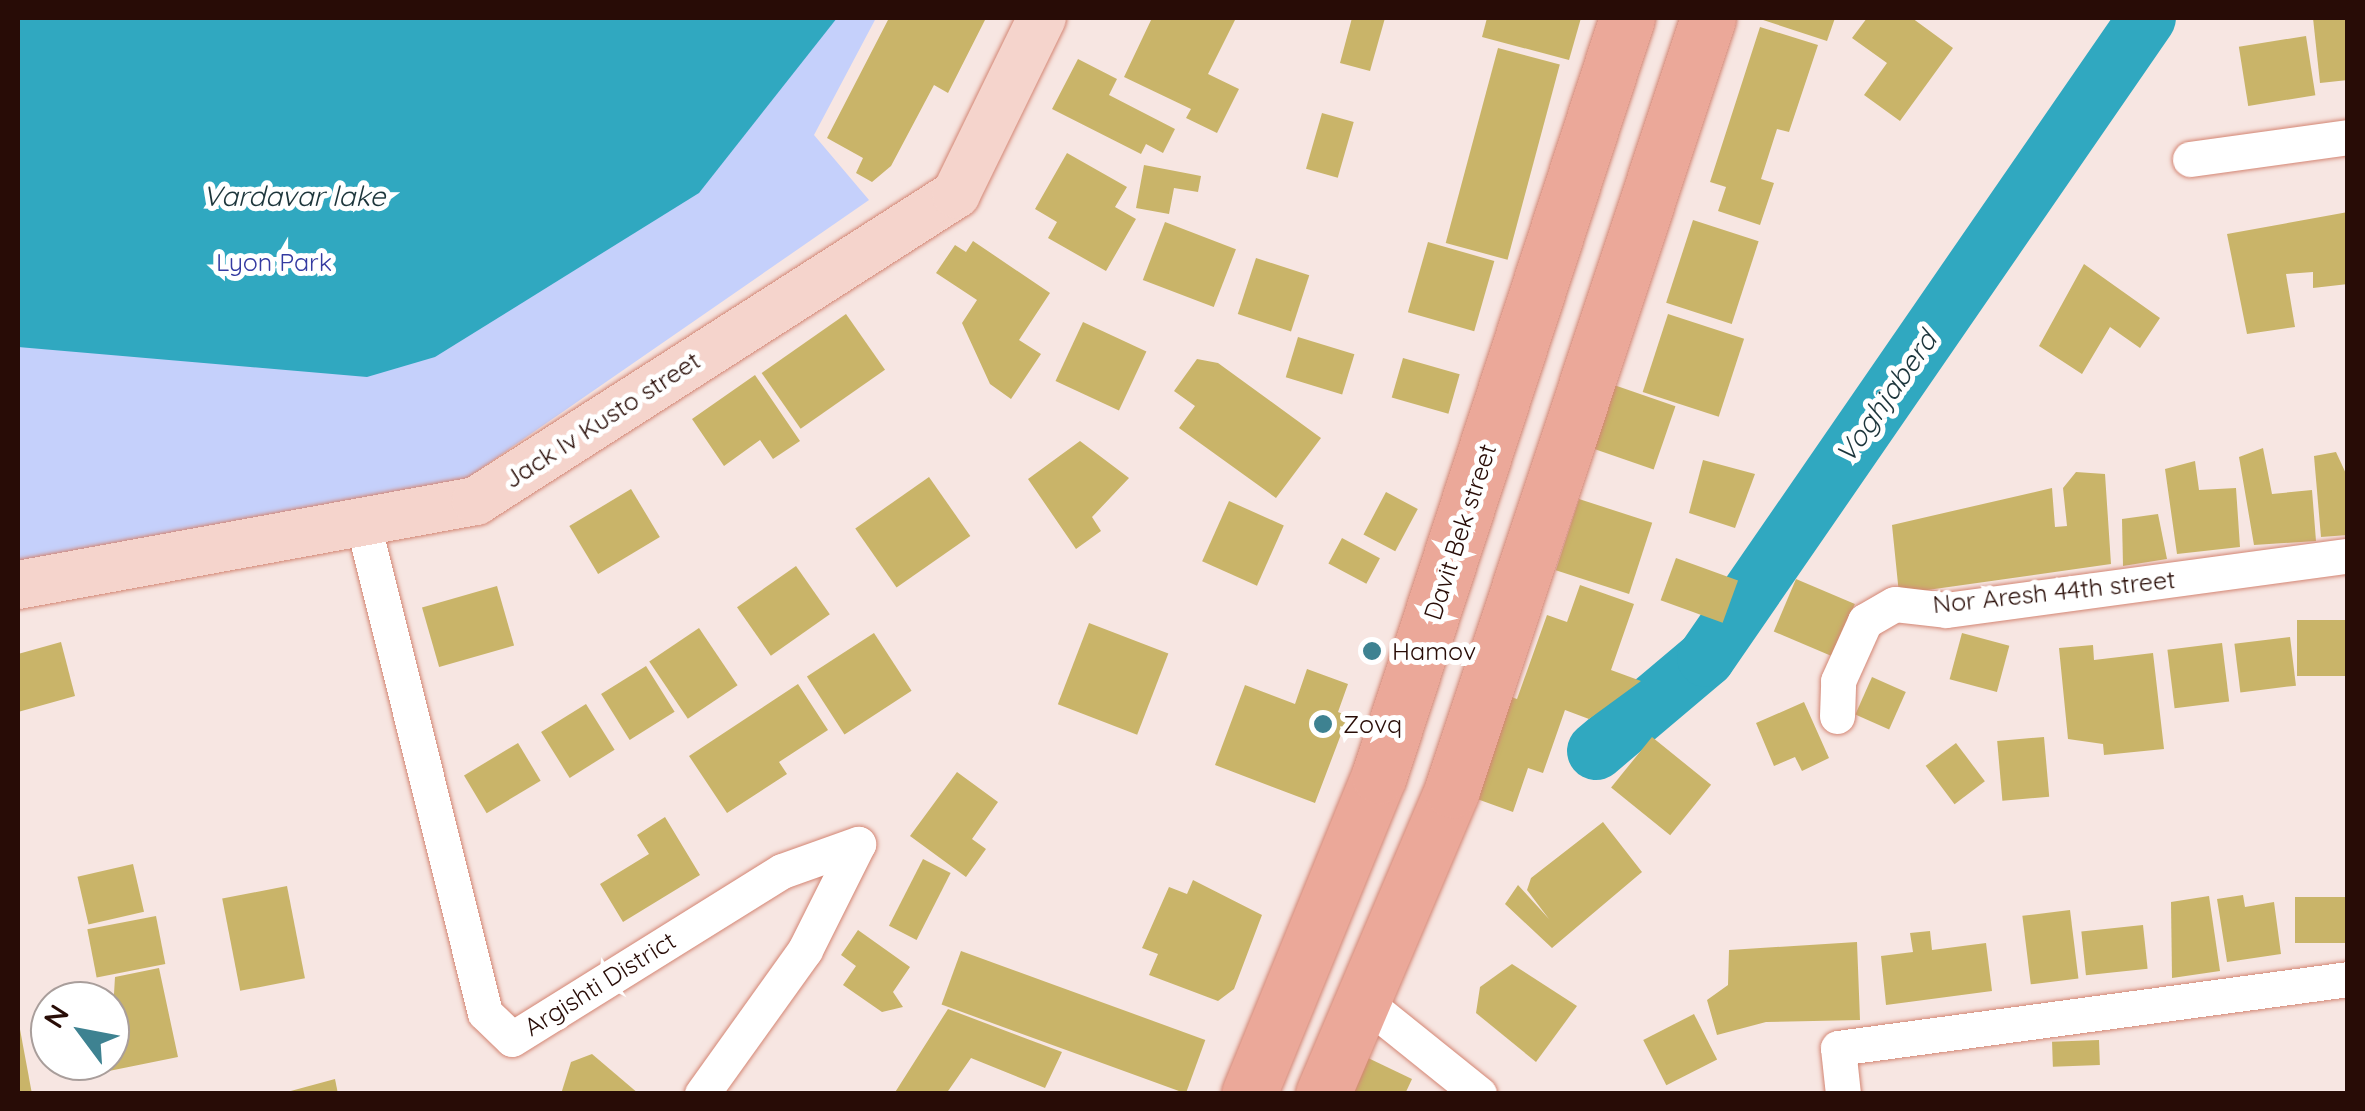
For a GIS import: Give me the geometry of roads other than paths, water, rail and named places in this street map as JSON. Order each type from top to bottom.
[{"type":"main road","name":"Jack Iv Kusto street","points":[[18,585],[476,500],[956,194],[1042,18]]},
{"type":"main road","name":"Davit Bek street","points":[[1249,1094],[1378,776],[1628,18]]},
{"type":"main road","points":[[1323,1094],[1366,1003],[1452,790],[1708,18]]},
{"type":"street","points":[[2190,159],[2348,138]]},
{"type":"street","name":"Argishti District","points":[[362,519],[486,1013],[512,1039],[782,871],[858,844],[805,950],[702,1094]]},
{"type":"street","name":"Nor Aresh 44th street","points":[[1837,716],[1838,680],[1865,621],[1894,604],[1946,610],[2348,556]]},
{"type":"street","points":[[1842,1094],[1838,1048],[2348,979]]},
{"type":"street","points":[[1366,1003],[1479,1094]]},
{"type":"water","name":"Vardavar lake","points":[[18,18],[837,18],[699,193],[435,357],[367,377],[18,347]]},
{"type":"waterway","name":"Voghjaberd","points":[[1596,751],[1706,658],[2147,18]]},
{"type":"place","name":"Hamov","points":[[1372,651]]},
{"type":"place","name":"Zovq","points":[[1323,724]]},
{"type":"park label","name":"Lyon Park","points":[[274,262]]}]
